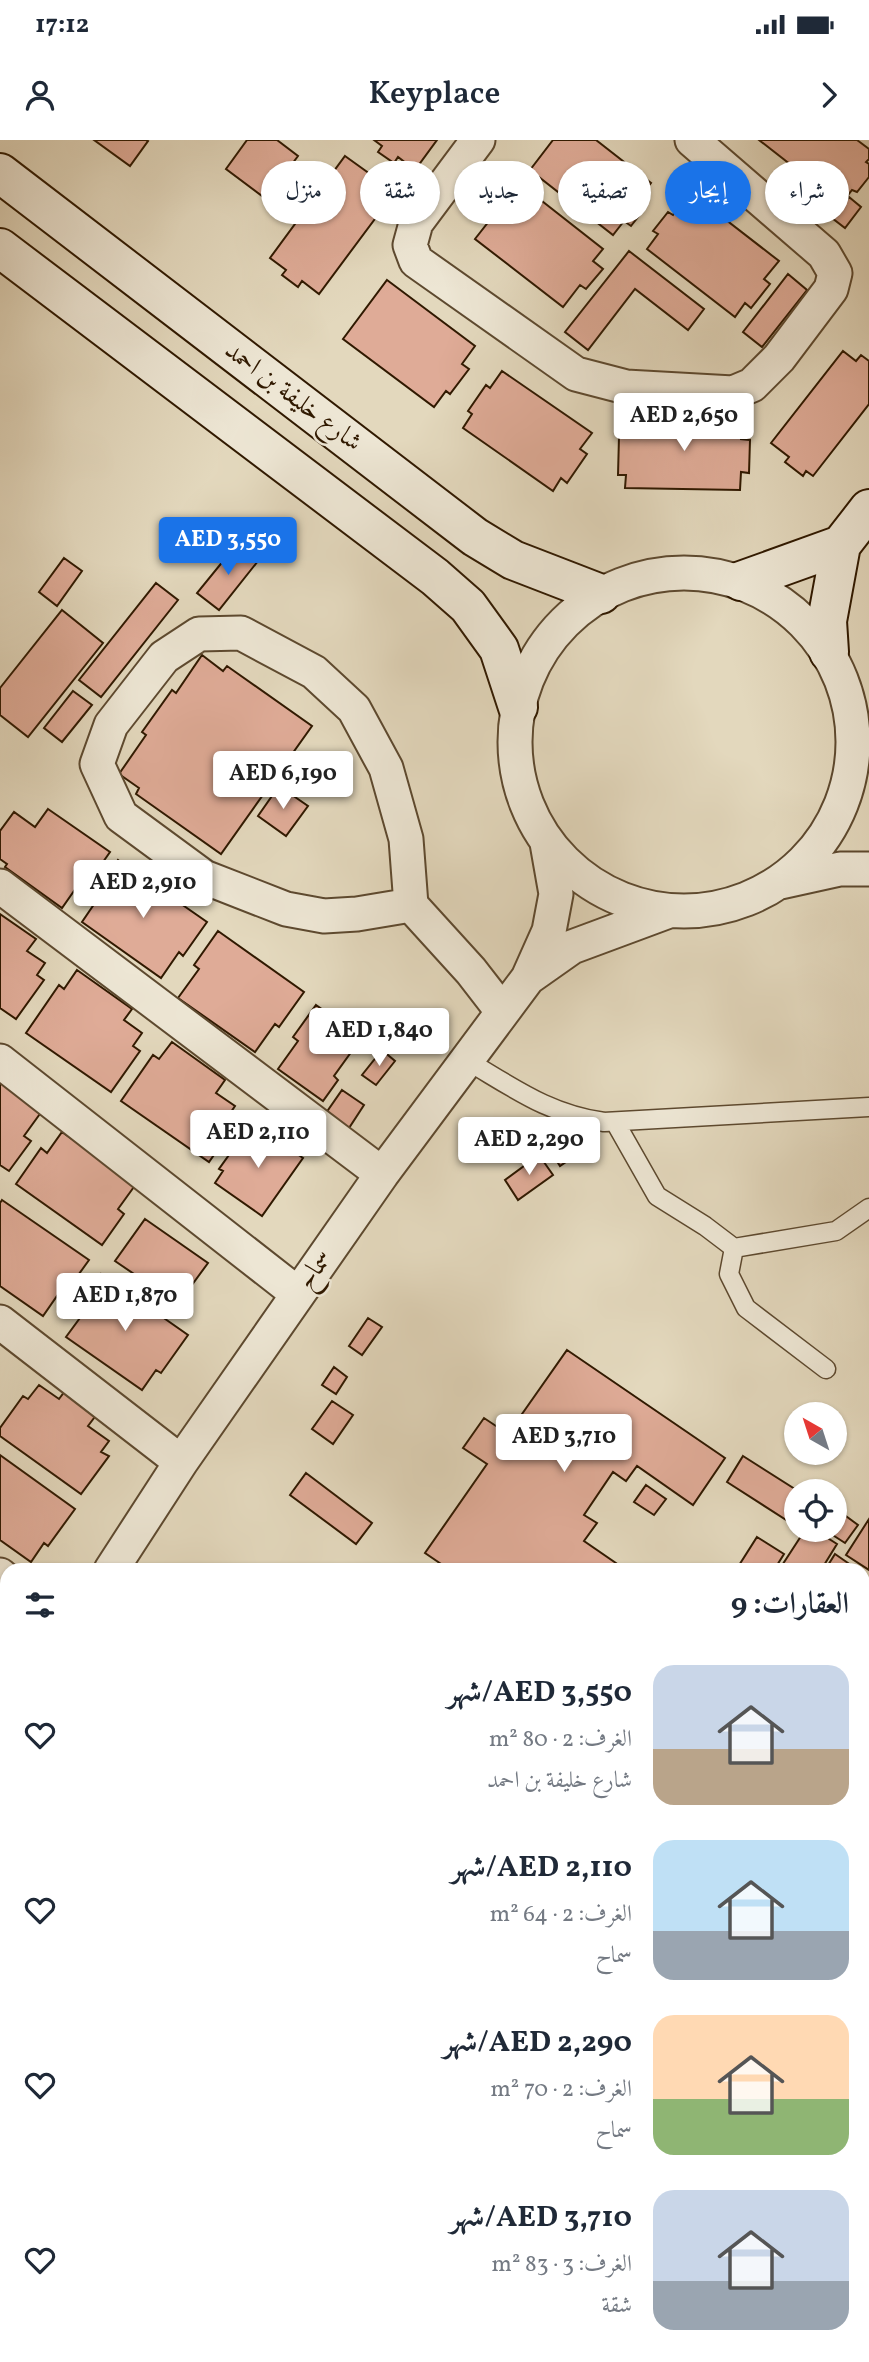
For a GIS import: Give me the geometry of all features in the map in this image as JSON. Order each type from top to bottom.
[{"type":"street","points":[[478,140],[416,223],[410,245],[416,261],[576,374],[626,387],[733,393],[752,384],[779,358],[831,289],[835,273],[824,254],[692,140]]},
{"type":"street","name":"شارع خليفة بن احمد","points":[[0,173],[475,537],[513,559],[601,594]]},
{"type":"street","points":[[0,248],[435,577],[468,606],[499,649],[518,706]]},
{"type":"street","points":[[829,652],[827,621],[841,545],[869,509]]},
{"type":"street","points":[[741,581],[841,545]]},
{"type":"street","points":[[684,572],[713,574],[741,581],[767,593],[791,609],[812,629],[829,652],[842,678],[850,705],[854,734],[846,791],[825,834],[801,864],[779,882],[754,896],[698,911],[669,911],[614,897],[566,864],[547,843],[532,818],[517,773],[514,735],[518,706],[526,679],[557,630],[578,610],[601,594],[628,582],[684,572]]},
{"type":"street","points":[[411,905],[324,916],[286,909],[204,877],[121,816],[97,764],[111,725],[164,657],[199,634],[241,633],[314,672],[354,709],[386,768],[406,839],[411,905],[471,971],[502,1011]]},
{"type":"street","points":[[852,763],[869,795]]},
{"type":"street","name":"سماح","points":[[116,1563],[181,1462],[382,1174],[528,978],[549,931],[556,894],[547,843]]},
{"type":"street","points":[[779,882],[841,869],[869,869]]},
{"type":"street","points":[[0,886],[382,1174]]},
{"type":"street","name":"سماح","points":[[528,978],[572,947],[669,911]]},
{"type":"street","points":[[0,1061],[298,1294]]},
{"type":"street","points":[[0,1322],[181,1462]]},
{"type":"lane","points":[[466,1060],[543,1105],[579,1119],[615,1122],[869,1107]]},
{"type":"lane","points":[[615,1122],[657,1196],[705,1226],[733,1248],[836,1231],[869,1208]]},
{"type":"lane","points":[[733,1248],[729,1274],[746,1308],[826,1369]]},
{"type":"building","points":[[94,140],[146,140],[148,141],[130,166]]},
{"type":"building","points":[[247,140],[277,140],[298,156],[294,161],[261,161],[261,195],[226,169]]},
{"type":"building","points":[[374,140],[437,140],[422,161],[403,161],[398,157],[395,161],[391,161],[378,152],[382,146]]},
{"type":"building","points":[[553,140],[596,140],[623,161],[558,161],[558,192],[544,181],[544,161],[537,161]]},
{"type":"building","points":[[759,140],[857,140],[869,149],[869,159],[866,162],[869,164],[869,177],[857,192],[852,190],[849,194],[849,161],[786,161]]},
{"type":"building","points":[[345,156],[360,167],[360,224],[371,224],[319,294],[302,281],[298,287],[282,275],[286,270],[270,258],[295,224],[346,224],[346,161],[341,161]]},
{"type":"building","points":[[849,197],[861,207],[849,223]]},
{"type":"building","points":[[544,203],[558,214],[558,224],[571,224],[603,249],[593,261],[603,269],[586,289],[580,285],[563,307],[475,239],[487,224],[544,224]]},
{"type":"building","points":[[665,216],[665,224],[731,224],[779,261],[764,279],[770,284],[751,308],[745,303],[735,317],[647,249],[658,234],[653,231]]},
{"type":"building","points":[[599,224],[622,224],[613,235]]},
{"type":"building","points":[[629,251],[704,309],[688,330],[635,289],[588,350],[565,332]]},
{"type":"building","points":[[788,274],[807,290],[762,347],[743,332]]},
{"type":"building","points":[[387,280],[475,346],[462,364],[469,369],[450,394],[446,391],[434,407],[343,339]]},
{"type":"building","points":[[843,351],[856,361],[861,355],[869,361],[869,404],[813,476],[806,471],[803,476],[785,462],[789,457],[771,443]]},
{"type":"building","points":[[502,371],[592,433],[580,449],[587,454],[567,483],[561,478],[553,491],[463,428],[472,414],[468,411],[486,385],[490,388]]},
{"type":"building","points":[[627,417],[742,418],[741,439],[750,440],[749,473],[741,472],[740,490],[625,488],[626,475],[618,475],[619,437],[627,437]]},
{"type":"building","points":[[237,544],[258,561],[219,610],[197,593]]},
{"type":"building","points":[[64,558],[82,571],[57,606],[39,592]]},
{"type":"building","points":[[156,583],[178,600],[101,697],[79,680]]},
{"type":"building","points":[[62,610],[103,643],[28,737],[0,715],[0,688]]},
{"type":"building","points":[[202,655],[223,671],[227,666],[312,726],[221,854],[136,794],[139,788],[119,774],[146,735],[142,732],[172,690],[176,693]]},
{"type":"building","points":[[73,691],[92,705],[62,742],[44,728]]},
{"type":"building","points":[[279,786],[308,806],[286,836],[258,816]]},
{"type":"building","points":[[48,809],[110,852],[89,882],[83,878],[62,908],[5,867],[7,864],[0,859],[0,831],[14,812],[35,827]]},
{"type":"building","points":[[118,860],[207,922],[183,956],[179,952],[161,978],[82,922],[103,891],[98,888]]},
{"type":"building","points":[[0,914],[36,939],[27,951],[45,963],[37,975],[44,980],[16,1019],[0,1008]]},
{"type":"building","points":[[218,931],[304,992],[279,1027],[275,1024],[255,1052],[178,998],[199,969],[194,965]]},
{"type":"building","points":[[77,970],[132,1009],[124,1020],[142,1033],[133,1046],[140,1051],[111,1092],[26,1033],[59,985],[64,989]]},
{"type":"building","points":[[316,1005],[362,1037],[334,1076],[338,1080],[323,1101],[278,1069],[298,1041],[293,1037]]},
{"type":"building","points":[[172,1042],[225,1080],[216,1093],[235,1106],[227,1118],[236,1123],[209,1162],[121,1101],[153,1055],[159,1059]]},
{"type":"building","points":[[382,1050],[395,1061],[376,1085],[362,1075]]},
{"type":"building","points":[[0,1082],[42,1111],[24,1136],[31,1141],[9,1171],[0,1165]]},
{"type":"building","points":[[342,1090],[364,1105],[349,1128],[326,1113]]},
{"type":"building","points":[[580,1125],[592,1144],[560,1166],[548,1147]]},
{"type":"building","points":[[256,1126],[303,1158],[262,1216],[215,1183],[223,1171],[219,1169],[244,1134],[248,1136]]},
{"type":"building","points":[[62,1132],[136,1184],[118,1209],[124,1214],[102,1245],[16,1184],[41,1148],[47,1153]]},
{"type":"building","points":[[539,1155],[553,1175],[518,1200],[505,1180]]},
{"type":"building","points":[[2,1200],[89,1260],[61,1299],[57,1296],[43,1316],[0,1286]]},
{"type":"building","points":[[145,1219],[208,1263],[178,1304],[115,1261]]},
{"type":"building","points":[[101,1274],[188,1335],[161,1373],[156,1370],[142,1390],[66,1337],[85,1311],[78,1307]]},
{"type":"building","points":[[368,1318],[382,1327],[362,1355],[349,1346]]},
{"type":"building","points":[[567,1350],[725,1458],[693,1505],[637,1466],[626,1481],[613,1472],[584,1515],[597,1523],[584,1541],[616,1563],[440,1563],[425,1553],[487,1464],[463,1448],[484,1418],[508,1434]]},
{"type":"building","points":[[334,1367],[347,1377],[336,1394],[322,1385]]},
{"type":"building","points":[[39,1385],[59,1399],[65,1391],[97,1414],[88,1426],[109,1441],[101,1452],[109,1456],[81,1494],[0,1436],[0,1428],[23,1396],[28,1399]]},
{"type":"building","points":[[332,1401],[353,1415],[333,1444],[312,1429]]},
{"type":"building","points":[[0,1455],[75,1509],[48,1546],[44,1543],[31,1562],[0,1540]]},
{"type":"building","points":[[743,1456],[784,1482],[784,1519],[727,1482]]},
{"type":"building","points":[[306,1473],[372,1523],[356,1544],[290,1495]]},
{"type":"building","points":[[646,1485],[666,1499],[654,1515],[634,1502]]},
{"type":"building","points":[[847,1517],[858,1525],[847,1540]]},
{"type":"building","points":[[869,1519],[869,1563],[858,1563],[846,1555]]},
{"type":"building","points":[[757,1537],[784,1554],[778,1563],[740,1563]]},
{"type":"building","points":[[797,1542],[834,1542],[837,1544],[825,1563],[784,1563]]},
{"type":"building","points":[[835,1554],[848,1563],[829,1563]]}]
